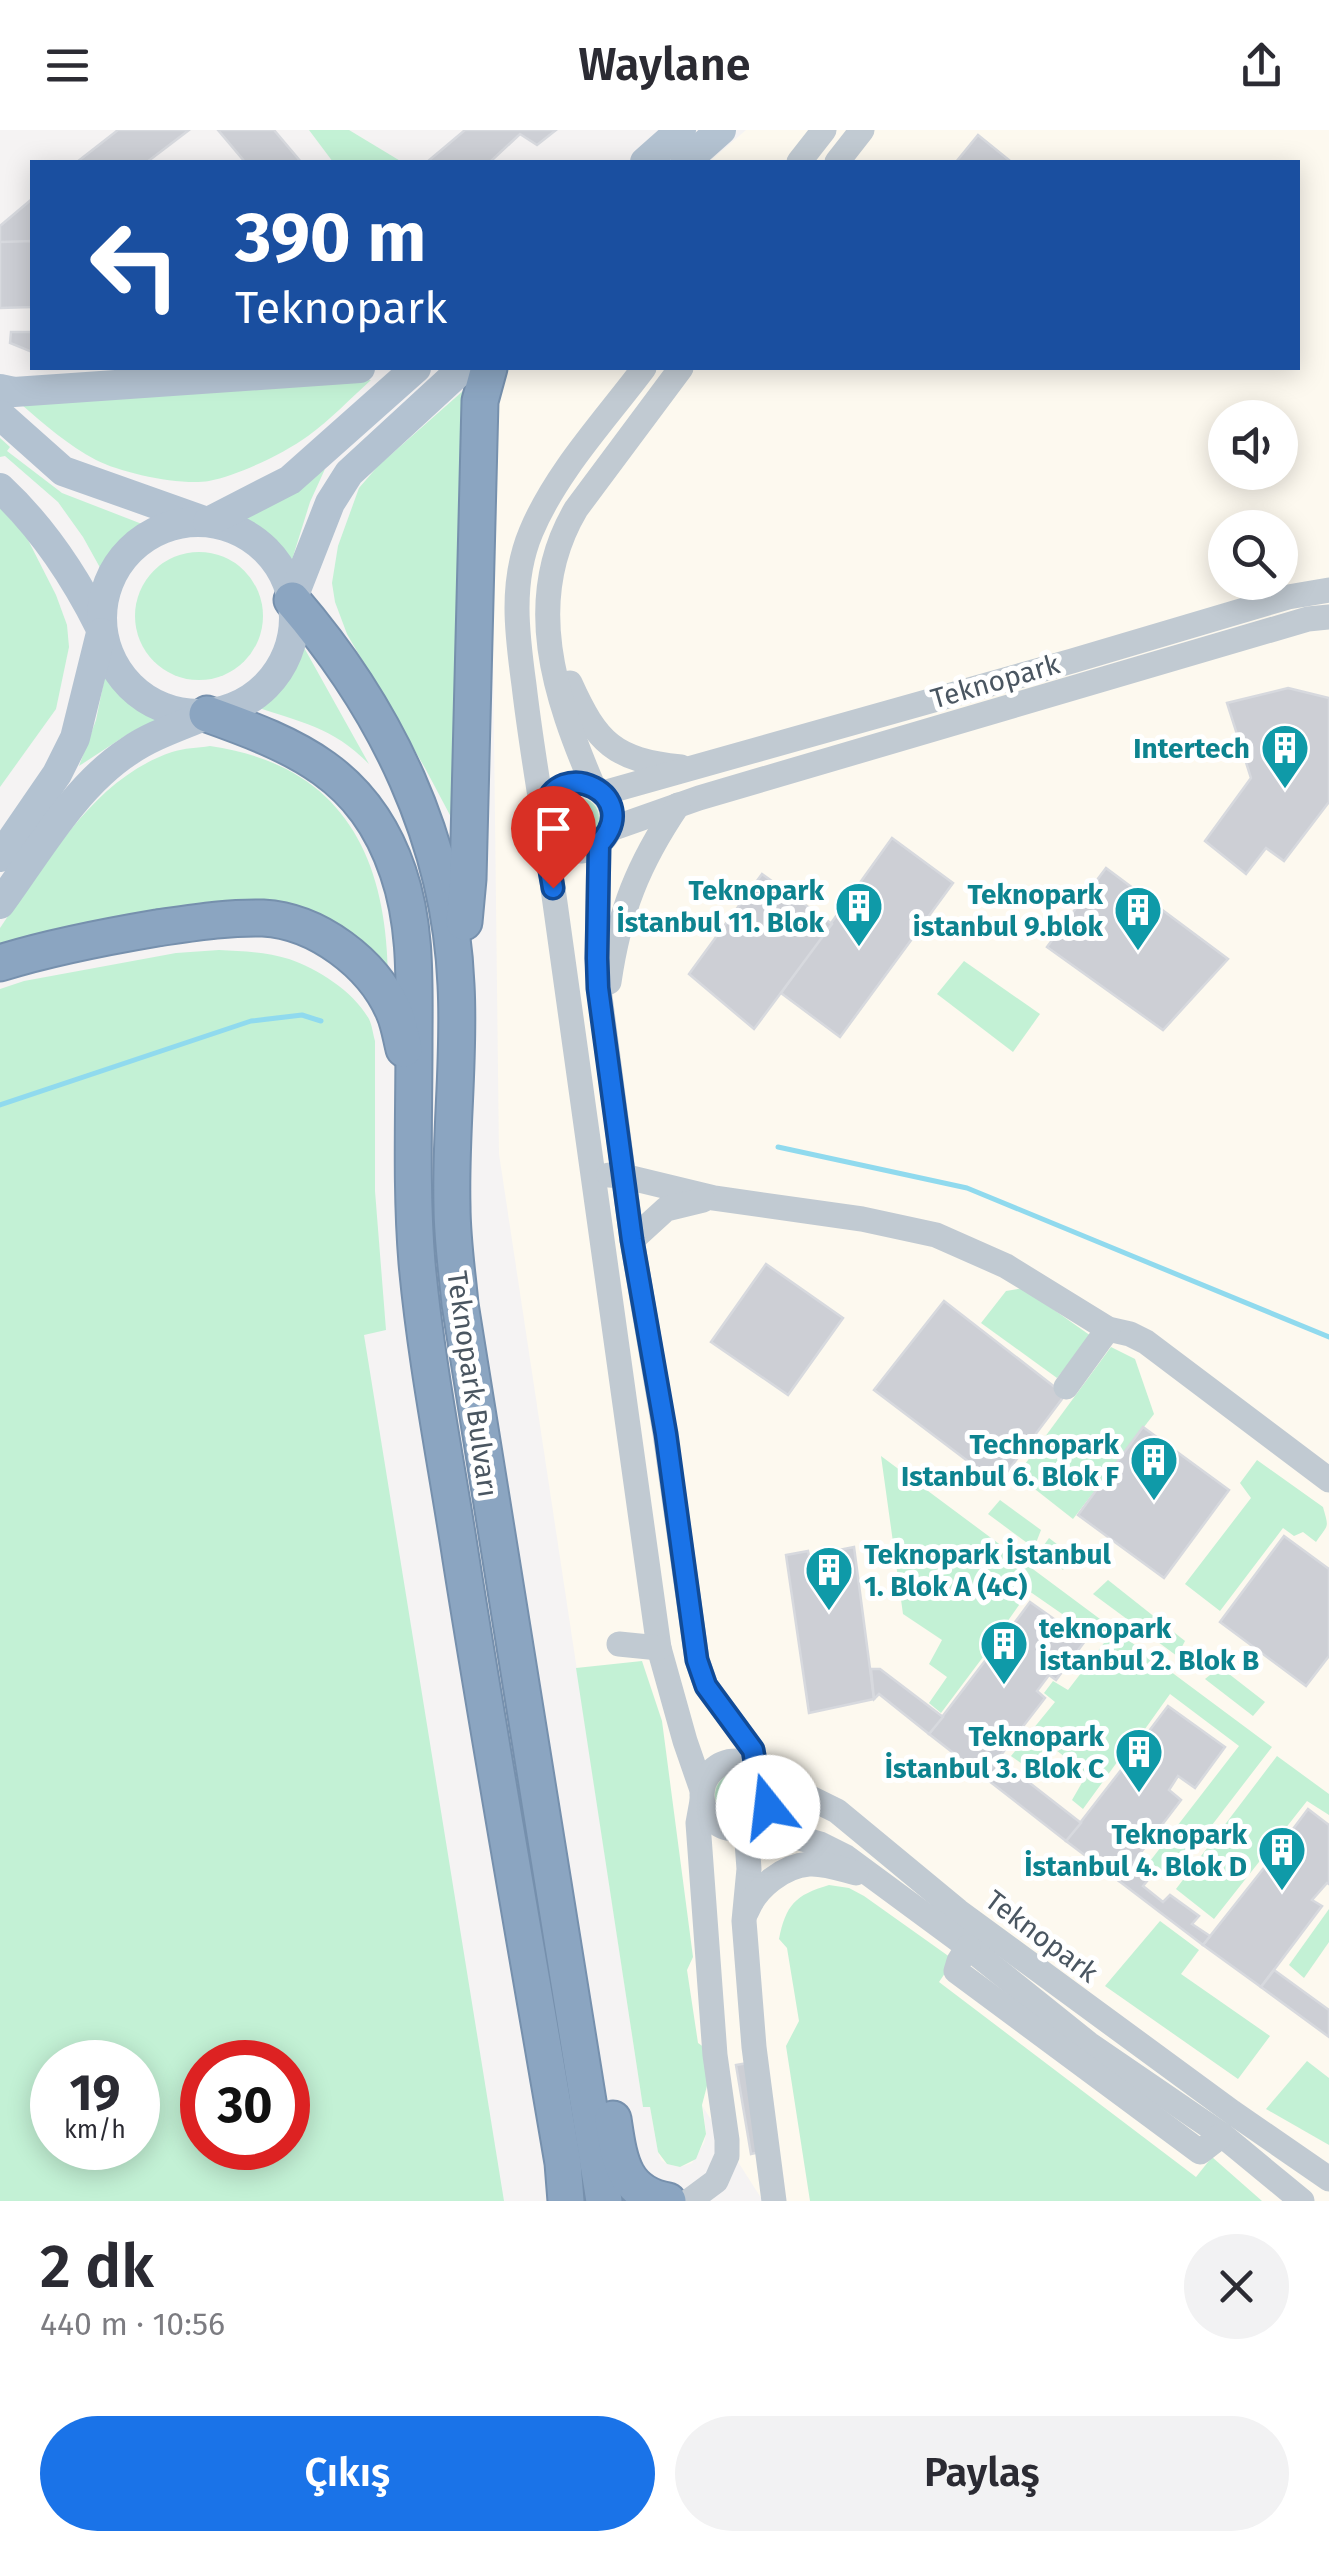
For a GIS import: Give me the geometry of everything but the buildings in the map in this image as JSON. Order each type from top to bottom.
[{"type":"highway","points":[[457,987],[468,879],[480,401],[488,370]]},
{"type":"highway","name":"Teknopark Bulvarı","points":[[292,600],[340,658],[397,754],[444,880],[457,987],[452,1203],[455,1260],[604,2201]]},
{"type":"highway","name":"Teknopark Bulvarı","points":[[207,714],[268,736],[323,765],[355,795],[398,871],[412,928],[414,1204],[421,1296],[563,2164],[563,2201]]},
{"type":"highway","points":[[0,963],[86,940],[208,920],[266,918],[311,930],[345,950],[369,973],[394,1012],[414,1088]]},
{"type":"highway","points":[[519,1680],[550,1746],[624,2167],[644,2195],[668,2201]]},
{"type":"main road","points":[[646,160],[681,130]]},
{"type":"main road","points":[[687,160],[721,130]]},
{"type":"main road","points":[[0,388],[14,392],[331,370]]},
{"type":"main road","points":[[0,857],[57,774],[74,738],[102,630],[103,599],[124,556],[162,529],[208,522],[290,480],[414,370]]},
{"type":"main road","points":[[292,600],[330,503],[349,473],[461,370]]},
{"type":"main road","points":[[0,415],[63,471],[235,529],[259,543],[278,563],[290,588],[294,633],[281,667],[270,682],[242,704],[207,714],[132,748],[106,767],[84,789],[0,904]]},
{"type":"main road","points":[[0,488],[76,581],[102,630],[110,658],[126,683],[150,702],[177,712],[207,714]]},
{"type":"street","points":[[802,160],[824,130]]},
{"type":"street","points":[[839,160],[862,130]]},
{"type":"street","points":[[642,370],[556,485],[537,518],[523,556],[516,597],[517,626],[659,1648],[702,1796]]},
{"type":"street","name":"Teknopark","points":[[680,370],[566,526],[547,592],[548,636],[560,696],[579,753],[612,810],[605,836],[597,958],[603,1022],[632,1240],[666,1434],[697,1660],[706,1686],[753,1750],[760,1771],[837,1811],[958,1911],[1284,2149],[1329,2176]]},
{"type":"street","name":"Teknopark","points":[[1329,590],[1288,597],[690,768],[598,790],[577,783],[560,788],[548,799],[543,819],[551,840],[566,850],[583,852],[605,836],[678,805],[1308,619],[1329,617]]},
{"type":"street","name":"Teknopark","points":[[548,636],[580,706],[604,740],[626,757],[690,768]]},
{"type":"street","name":"Teknopark","points":[[603,1022],[624,908],[647,853],[678,805]]},
{"type":"street","points":[[594,1174],[623,1176],[714,1198],[862,1219],[936,1236],[1006,1266],[1119,1332],[1329,1493]]},
{"type":"street","points":[[632,1240],[666,1209],[714,1198]]},
{"type":"street","points":[[1066,1387],[1119,1332]]},
{"type":"street","points":[[1119,1332],[1146,1342],[1329,1480]]},
{"type":"street","points":[[619,1644],[659,1648]]},
{"type":"street","points":[[689,2201],[716,2181],[727,2156],[715,2055],[698,1822],[706,1779],[723,1763],[734,1761],[746,1762],[760,1771],[771,1796],[762,1817],[750,1826],[744,1920],[754,2047],[774,2201]]},
{"type":"street","name":"Teknopark","points":[[702,1796],[713,1820],[722,1826],[732,1830],[750,1826],[820,1844],[846,1857],[1090,2044],[1222,2135],[1302,2201]]},
{"type":"street","name":"Teknopark","points":[[744,1920],[748,1906],[764,1888],[796,1866],[818,1864],[872,1877]]},
{"type":"street","name":"Teknopark","points":[[1256,2162],[1282,2201]]},
{"type":"shaded area","points":[[746,130],[1329,130],[1329,2201],[763,2201],[703,2107],[706,2134],[692,2163],[680,2167],[661,2160],[650,2107],[643,2107],[499,1154],[492,567],[498,401],[508,370],[1300,370],[1300,160],[711,160]]},
{"type":"green space","points":[[309,130],[349,130],[399,160],[332,160]]},
{"type":"green space","points":[[371,380],[316,430],[286,450],[234,474],[197,482],[151,477],[107,465],[66,441],[22,405]]},
{"type":"green space","points":[[472,383],[460,834],[347,634],[332,583],[338,546],[359,488],[378,466]]},
{"type":"green space","points":[[0,438],[10,447],[7,451],[62,493],[142,524],[122,542],[103,573],[58,502],[5,456],[0,457]]},
{"type":"green space","points":[[325,469],[291,563],[271,538],[245,518]]},
{"type":"green space","points":[[0,508],[26,536],[56,595],[67,625],[69,647],[56,709],[0,787]]},
{"type":"green space","points":[[199,552],[224,557],[245,570],[258,591],[263,616],[258,641],[245,662],[224,675],[199,680],[174,675],[153,662],[140,641],[135,616],[140,591],[153,570],[174,557]]},
{"type":"green space","points":[[302,644],[369,764],[329,733],[253,706],[289,672]]},
{"type":"green space","points":[[106,671],[136,698],[165,716],[128,734],[79,766],[96,720]]},
{"type":"green space","points":[[210,746],[256,756],[293,773],[324,795],[348,823],[366,856],[378,893],[388,978],[329,927],[0,948],[0,928],[61,842],[99,798],[145,764],[177,751]]},
{"type":"green space","points":[[579,798],[593,804],[599,818],[593,832],[579,838],[565,832],[559,818],[565,804]]},
{"type":"green space","points":[[176,953],[263,953],[289,959],[323,975],[344,990],[369,1019],[375,1041],[375,1191],[386,1330],[364,1335],[504,2201],[0,2201],[0,989],[24,981]]},
{"type":"green space","points":[[964,961],[1040,1014],[1013,1052],[937,994]]},
{"type":"green space","points":[[1023,1288],[1091,1336],[1057,1378],[981,1323],[1006,1291]]},
{"type":"green space","points":[[1111,1347],[1135,1359],[1154,1414],[1073,1519],[1017,1475]]},
{"type":"green space","points":[[881,1456],[1272,1747],[1169,1881],[1147,1865],[1239,1746],[1170,1694],[1135,1743],[1141,1749],[1132,1760],[1123,1754],[1083,1809],[1072,1800],[1087,1774],[1052,1747],[1029,1769],[1011,1756],[1055,1702],[1044,1693],[1053,1681],[1068,1690],[1104,1643],[1029,1591],[995,1639],[1008,1650],[999,1662],[986,1653],[941,1713],[929,1703],[947,1677],[929,1664],[942,1640],[903,1614]]},
{"type":"green space","points":[[1257,1460],[1323,1507],[1327,1526],[1316,1542],[1303,1532],[1294,1536],[1283,1528],[1220,1611],[1185,1584],[1251,1498],[1240,1483]]},
{"type":"green space","points":[[1000,1500],[1041,1530],[1034,1548],[988,1514]]},
{"type":"green space","points":[[1049,1538],[1071,1555],[1063,1570],[1039,1552]]},
{"type":"green space","points":[[1108,1580],[1185,1641],[1177,1656],[1093,1594]]},
{"type":"green space","points":[[642,1661],[662,1721],[693,1957],[687,1970],[698,2043],[715,2055],[702,2105],[706,2134],[696,2159],[680,2167],[667,2164],[658,2152],[650,2107],[643,2107],[576,1668]]},
{"type":"green space","points":[[1220,1667],[1265,1702],[1253,1716],[1205,1679]]},
{"type":"green space","points":[[1277,1756],[1329,1794],[1329,1815],[1307,1801],[1214,1919],[1176,1889]]},
{"type":"green space","points":[[737,1773],[752,1780],[759,1795],[752,1810],[737,1817],[722,1810],[715,1795],[722,1780]]},
{"type":"green space","points":[[829,1885],[849,1888],[864,1896],[954,1960],[939,1982],[1196,2177],[1212,2157],[1262,2201],[810,2201],[786,2046],[799,2021],[787,1948],[779,1939],[794,1903]]},
{"type":"green space","points":[[1329,1909],[1329,1942],[1304,1978],[1289,1965]]},
{"type":"green space","points":[[1160,1921],[1199,1950],[1181,1974],[1270,2036],[1238,2079],[1105,1986]]},
{"type":"green space","points":[[1307,2061],[1329,2078],[1329,2145],[1266,2109]]},
{"type":"waterway","points":[[0,1105],[251,1021],[302,1015],[321,1021]]},
{"type":"waterway","points":[[778,1147],[967,1188],[1329,1337]]},
{"type":"place","name":"Intertech","points":[[1285,790]]},
{"type":"place","name":"Teknopark İstanbul 11. Blok","points":[[859,948]]},
{"type":"place","name":"Teknopark istanbul 9.blok","points":[[1138,952]]},
{"type":"place","name":"Technopark Istanbul 6. Blok F","points":[[1154,1502]]},
{"type":"place","name":"Teknopark İstanbul 1. Blok A (4C)","points":[[829,1612]]},
{"type":"place","name":"teknopark İstanbul 2. Blok B","points":[[1004,1686]]},
{"type":"place","name":"Teknopark İstanbul 3. Blok C","points":[[1139,1794]]},
{"type":"place","name":"Teknopark İstanbul 4. Blok D","points":[[1282,1892]]},
{"type":"route","points":[[553,888],[543,819],[548,799],[568,784],[593,786],[603,793],[612,810],[608,833],[599,844],[598,988],[694,1644],[706,1686],[753,1750],[756,1767],[769,1785],[768,1807]]}]
